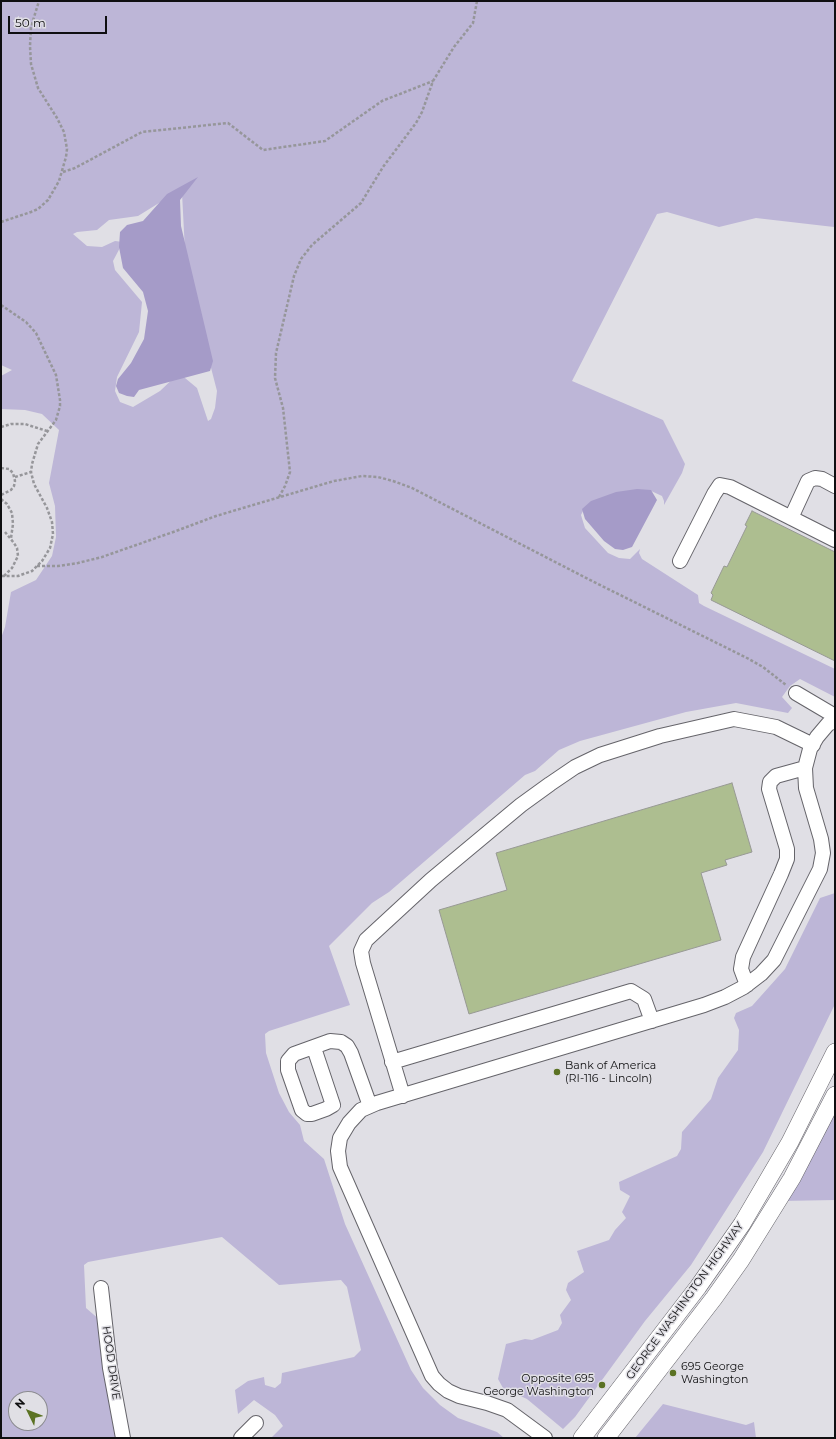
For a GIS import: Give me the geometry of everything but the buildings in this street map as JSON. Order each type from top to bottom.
[{"type":"main road","name":"GEORGE WASHINGTON HIGHWAY","points":[[582,1438],[701,1283],[742,1224],[790,1142],[835,1052]]},
{"type":"main road","name":"GEORGE WASHINGTON HIGHWAY","points":[[606,1438],[702,1314],[741,1260],[789,1183],[835,1095]]},
{"type":"street","points":[[791,518],[808,481],[815,478],[822,479],[835,486]]},
{"type":"street","points":[[680,561],[714,494],[720,486],[730,487],[835,540]]},
{"type":"street","points":[[796,693],[835,716]]},
{"type":"street","points":[[403,1096],[363,963],[361,951],[366,940],[431,880],[521,805],[575,767],[600,755],[660,736],[734,719],[776,727],[812,745]]},
{"type":"street","points":[[545,1438],[507,1410],[459,1396],[448,1391],[439,1384],[430,1371],[339,1163],[338,1151],[340,1138],[348,1123],[360,1110],[370,1106],[704,1005],[725,997],[747,985],[761,974],[774,960],[820,869],[823,853],[806,788],[805,768],[812,745],[817,737],[828,724],[835,721]]},
{"type":"street","points":[[747,985],[742,969],[743,957],[787,859],[787,849],[769,788],[770,782],[776,776],[805,768]]},
{"type":"street","points":[[392,1062],[631,991],[644,999],[652,1021]]},
{"type":"street","points":[[314,1048],[333,1105],[312,1114],[307,1114],[302,1110],[288,1070],[288,1061],[294,1054],[330,1041],[341,1042],[347,1046],[351,1053],[370,1106]]},
{"type":"street","name":"HOOD DRIVE","points":[[101,1288],[110,1368],[123,1438]]},
{"type":"street","points":[[241,1438],[256,1422]]},
{"type":"path","points":[[1,222],[31,212],[43,205],[52,194],[63,172],[66,157],[67,149],[64,132],[38,88],[31,64],[31,27],[39,1]]},
{"type":"path","points":[[279,498],[290,472],[283,408],[275,378],[276,353],[294,276],[301,259],[312,245],[361,203],[383,167],[416,123],[422,112],[433,81],[454,47],[473,23],[477,1]]},
{"type":"path","points":[[63,172],[75,168],[142,132],[228,123],[263,150],[325,142],[382,101],[433,81]]},
{"type":"path","points":[[1,306],[14,313],[31,327],[40,340],[56,376],[60,393],[60,406],[56,420],[35,450],[31,472],[34,484],[48,508],[53,528],[50,548],[37,566],[26,574],[18,576],[1,576]]},
{"type":"path","points":[[1,427],[11,424],[25,424],[47,432]]},
{"type":"path","points":[[1,468],[9,469],[15,477],[14,486],[11,490],[1,495]]},
{"type":"path","points":[[15,477],[31,472]]},
{"type":"path","points":[[37,566],[58,566],[102,557],[176,532],[216,516],[347,478],[362,476],[378,477],[412,488],[592,581],[747,658],[778,678],[796,693]]},
{"type":"path","points":[[1,499],[7,504],[12,513],[13,524],[10,538]]},
{"type":"path","points":[[1,576],[9,572],[18,556],[17,548],[5,532]]},
{"type":"shaded area","points":[[1,1],[835,1],[834,227],[756,218],[719,227],[667,212],[657,214],[572,381],[663,420],[685,464],[682,473],[664,505],[662,496],[649,490],[604,499],[583,511],[581,515],[585,528],[608,553],[619,558],[630,559],[640,549],[639,553],[642,559],[698,595],[699,603],[835,669],[835,697],[800,679],[790,686],[782,697],[792,708],[788,713],[736,703],[686,712],[580,741],[559,750],[535,771],[525,775],[389,892],[372,903],[329,946],[350,1005],[269,1031],[265,1034],[266,1053],[279,1093],[289,1112],[300,1125],[304,1141],[324,1159],[345,1224],[411,1370],[423,1388],[440,1405],[458,1418],[497,1432],[504,1438],[271,1438],[283,1426],[275,1415],[254,1400],[238,1414],[235,1390],[248,1381],[264,1377],[265,1385],[275,1388],[281,1383],[282,1373],[354,1357],[361,1350],[347,1287],[341,1280],[279,1285],[222,1237],[88,1262],[84,1265],[86,1308],[108,1327],[123,1438],[1,1438],[1,638],[5,627],[11,592],[36,580],[52,556],[56,537],[55,506],[49,483],[59,430],[42,414],[25,410],[1,409],[1,376],[12,370],[1,365]],"holes":[[[180,190],[182,193],[185,251],[217,391],[215,408],[211,419],[208,421],[197,388],[179,373],[160,391],[133,407],[120,402],[115,391],[117,377],[139,332],[142,302],[115,270],[113,261],[123,242],[115,241],[102,247],[87,246],[73,234],[77,232],[97,230],[109,220],[138,216]]]},
{"type":"shaded area","points":[[198,177],[180,200],[181,226],[213,361],[210,371],[139,390],[134,397],[127,396],[119,393],[116,386],[118,379],[131,363],[144,339],[148,311],[143,292],[123,268],[119,247],[120,232],[127,225],[143,221],[167,194]]},
{"type":"shaded area","points":[[637,489],[651,490],[657,500],[632,547],[623,550],[615,549],[604,541],[585,519],[582,509],[591,501],[616,492]]},
{"type":"shaded area","points":[[835,893],[835,1004],[763,1152],[691,1265],[645,1321],[575,1417],[563,1429],[527,1399],[503,1388],[498,1379],[506,1344],[525,1339],[532,1340],[558,1330],[562,1323],[560,1315],[571,1300],[566,1290],[568,1283],[584,1272],[577,1251],[609,1240],[615,1230],[626,1218],[622,1212],[630,1196],[620,1190],[619,1182],[677,1156],[681,1149],[682,1132],[711,1099],[718,1078],[738,1050],[739,1030],[734,1018],[736,1013],[752,1006],[785,969],[820,898]]},
{"type":"shaded area","points":[[835,1103],[835,1200],[781,1201]]},
{"type":"shaded area","points":[[663,1404],[746,1425],[754,1422],[756,1438],[635,1438]]},
{"type":"place","name":"Bank of America (RI-116 - Lincoln)","points":[[557,1072]]},
{"type":"place","name":"695 George Washington","points":[[673,1373]]},
{"type":"place","name":"Opposite 695 George Washington","points":[[602,1385]]}]
